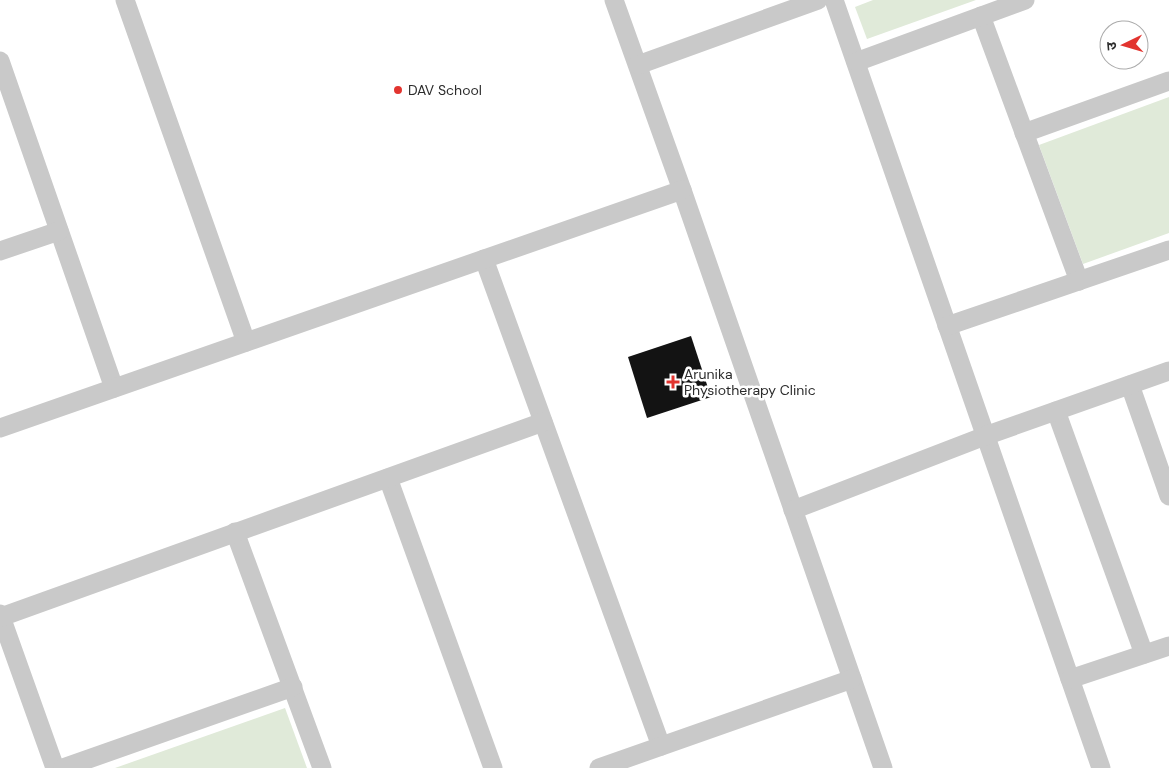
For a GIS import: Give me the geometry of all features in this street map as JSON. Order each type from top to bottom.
[{"type":"street","points":[[125,0],[246,342]]},
{"type":"street","points":[[614,0],[682,190],[882,768]]},
{"type":"street","points":[[638,65],[818,0]]},
{"type":"street","points":[[834,0],[1101,768]]},
{"type":"street","points":[[856,62],[1025,0]]},
{"type":"street","points":[[981,16],[1079,281]]},
{"type":"street","points":[[0,61],[114,388]]},
{"type":"street","points":[[1024,133],[1169,81]]},
{"type":"street","points":[[0,428],[682,190]]},
{"type":"street","points":[[0,251],[59,231]]},
{"type":"street","points":[[947,326],[1169,250]]},
{"type":"street","points":[[484,259],[661,746]]},
{"type":"street","points":[[793,510],[985,436],[1169,371]]},
{"type":"street","points":[[1130,385],[1163,458],[1169,496]]},
{"type":"street","points":[[1056,411],[1144,654]]},
{"type":"street","points":[[54,768],[0,615],[543,422]]},
{"type":"street","points":[[388,478],[493,768]]},
{"type":"street","points":[[236,532],[322,768]]},
{"type":"street","points":[[1070,680],[1169,646]]},
{"type":"street","points":[[599,768],[852,679]]},
{"type":"street","points":[[63,768],[292,687]]},
{"type":"green space","points":[[873,0],[976,0],[867,39],[855,7]]},
{"type":"green space","points":[[1169,97],[1169,233],[1083,264],[1039,145]]},
{"type":"green space","points":[[285,708],[307,768],[115,768]]},
{"type":"building","points":[[691,336],[711,397],[647,418],[628,357]]},
{"type":"place","name":"DAV School","points":[[398,90]]},
{"type":"place","name":"Arunika Physiotherapy Clinic","points":[[673,382]]}]
